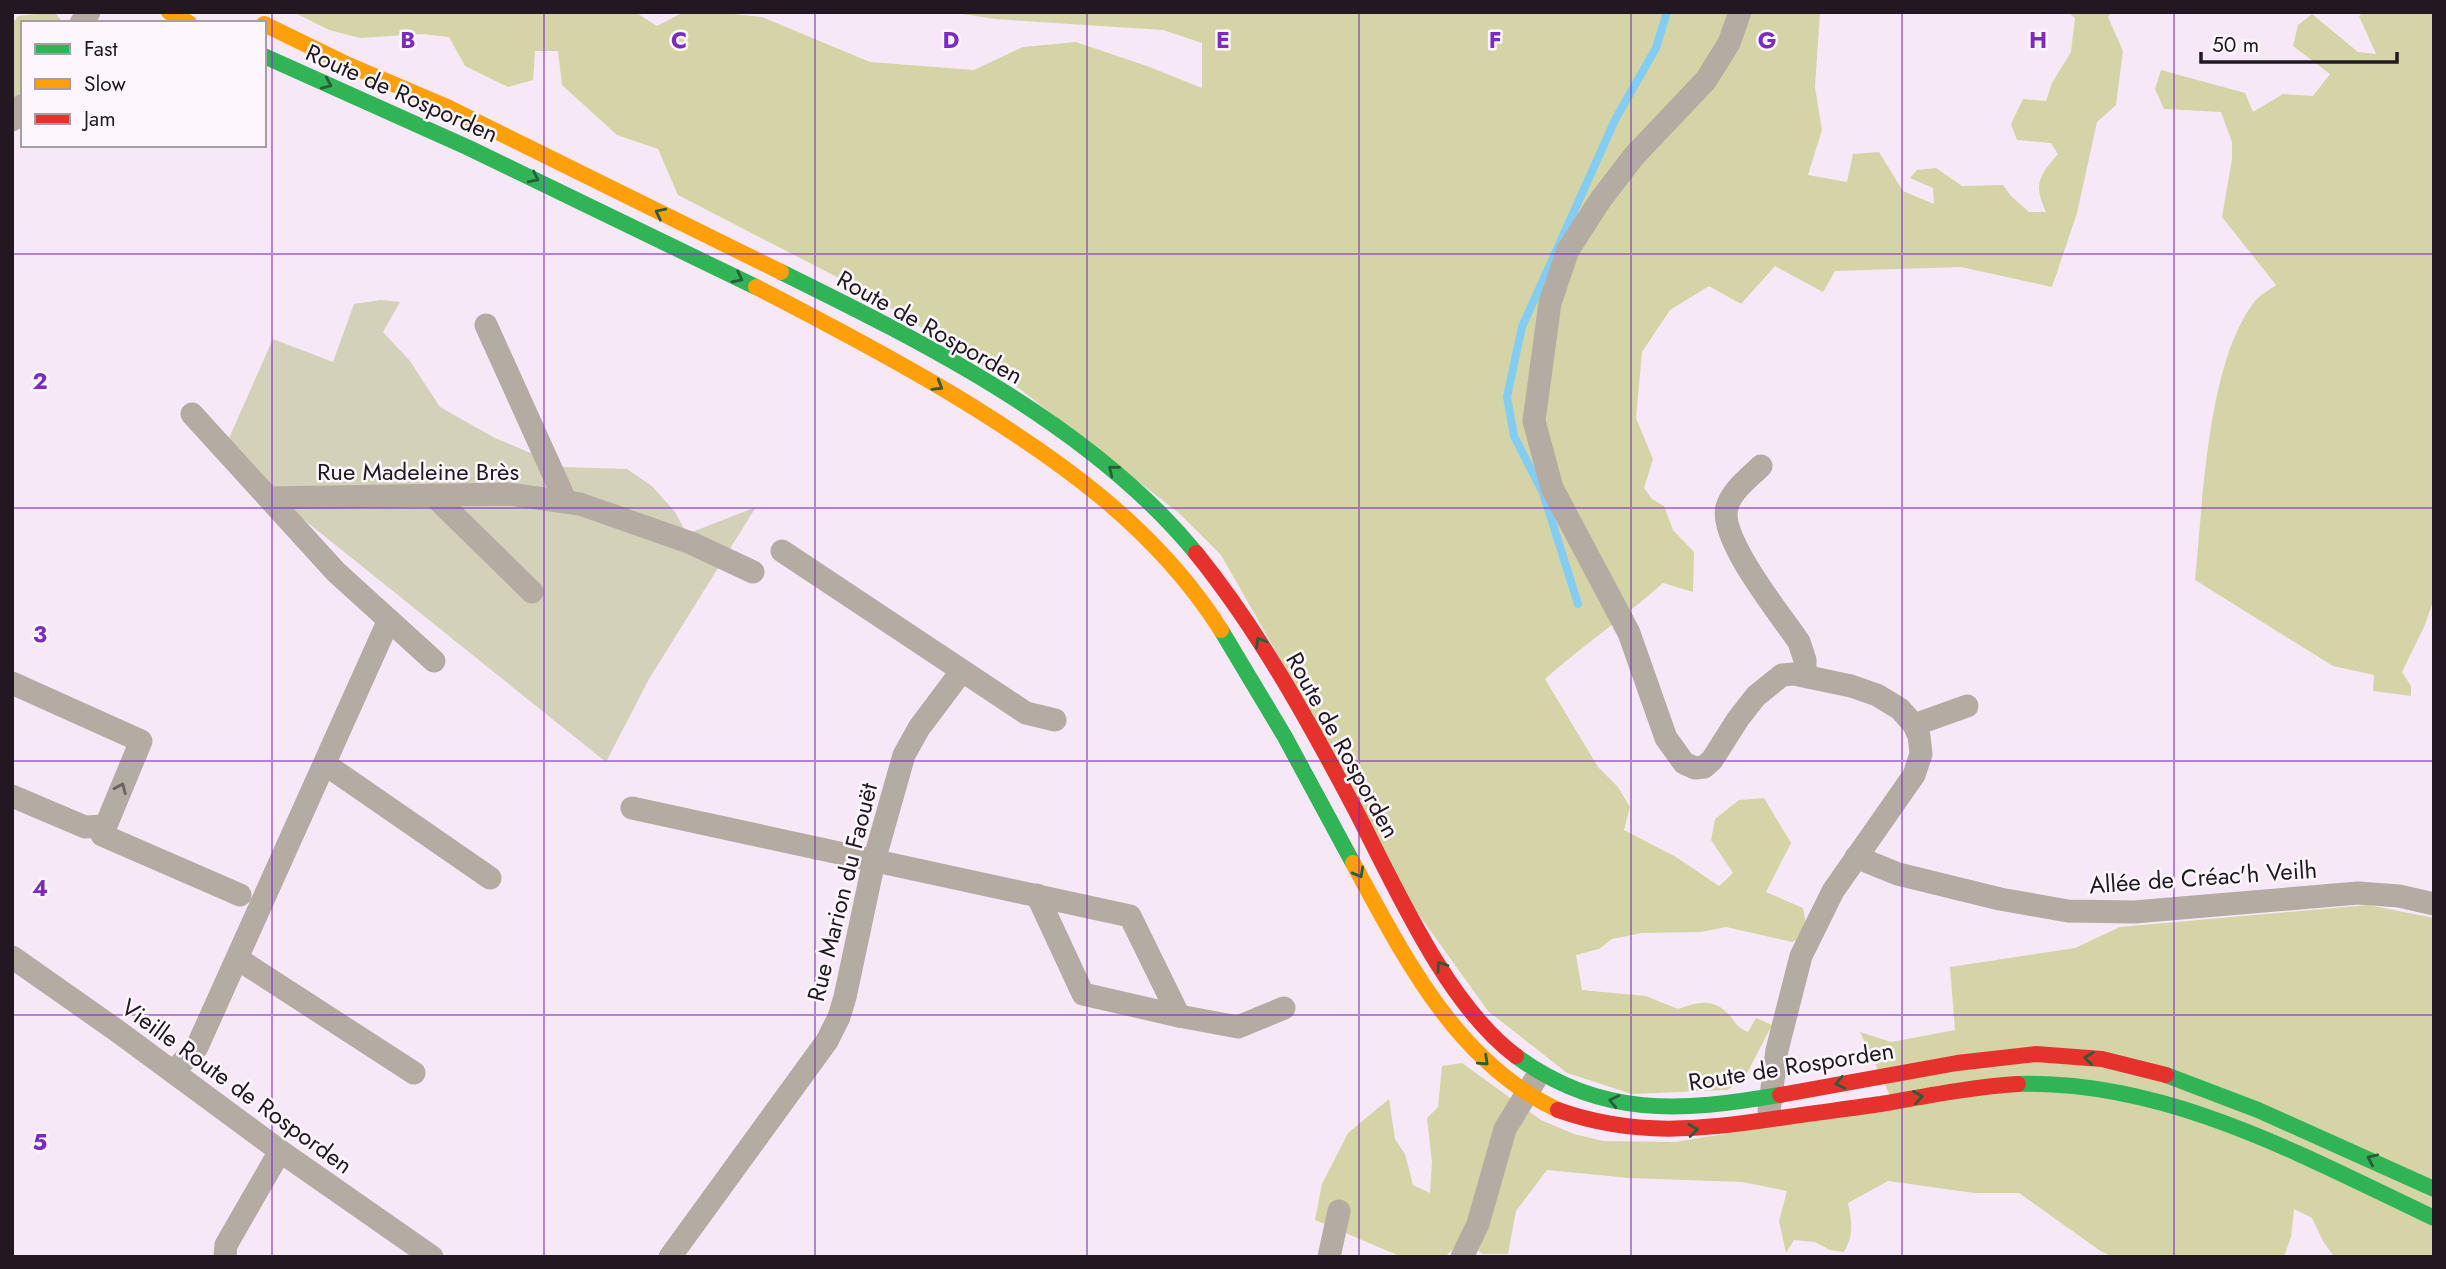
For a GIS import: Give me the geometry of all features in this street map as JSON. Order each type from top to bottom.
[{"type":"main road","points":[[169,12],[185,21]]},
{"type":"main road","name":"Route de Rosporden","points":[[266,24],[358,69],[437,102],[872,318],[1032,411],[1084,447],[1130,484],[1197,552],[1249,623],[1334,769],[1413,922],[1469,1007],[1498,1040],[1539,1074],[1567,1088],[1616,1103],[1652,1107],[1706,1105],[1772,1097],[1846,1082],[2034,1054],[2120,1062],[2156,1070],[2210,1089],[2434,1189]]},
{"type":"main road","name":"Route de Rosporden","points":[[266,57],[447,136],[814,317],[982,412],[1091,488],[1152,542],[1191,586],[1267,706],[1429,995],[1462,1040],[1482,1061],[1527,1094],[1570,1115],[1595,1123],[1639,1130],[1679,1131],[1767,1121],[1977,1087],[2002,1084],[2063,1084],[2153,1098],[2195,1112],[2271,1143],[2434,1218]]},
{"type":"street","points":[[1740,12],[1729,43],[1706,80],[1634,156],[1601,199],[1568,250],[1550,303],[1534,421],[1552,488],[1629,633],[1666,738],[1684,763],[1696,768],[1704,767],[1712,760],[1756,696],[1782,675],[1805,675],[1877,695],[1900,709],[1914,725],[1919,736],[1921,754],[1918,765],[1889,812],[1833,891],[1801,956],[1777,1050],[1767,1121]]},
{"type":"street","name":"Rue Madeleine Brès","points":[[486,325],[566,502]]},
{"type":"street","points":[[192,414],[336,572],[434,661]]},
{"type":"street","points":[[1761,466],[1732,495],[1726,514],[1727,525],[1737,550],[1799,642],[1805,660],[1805,675]]},
{"type":"street","name":"Rue Madeleine Brès","points":[[269,498],[508,494],[580,504],[691,543],[753,572]]},
{"type":"street","points":[[433,495],[532,592]]},
{"type":"street","points":[[782,551],[1026,713],[1055,720]]},
{"type":"street","points":[[173,1072],[197,1047],[388,622]]},
{"type":"street","name":"Rue Marion du Faouët","points":[[670,1257],[833,1029],[845,997],[874,861],[904,755],[919,728],[961,672]]},
{"type":"street","points":[[12,683],[141,741],[103,831]]},
{"type":"street","points":[[1914,725],[1967,706]]},
{"type":"street","points":[[325,764],[490,878]]},
{"type":"street","points":[[12,796],[85,827],[103,831],[240,895]]},
{"type":"street","points":[[632,808],[1130,916],[1179,1016]]},
{"type":"street","name":"Allée de Créac'h Veilh","points":[[1856,858],[1898,874],[2068,911],[2134,912],[2358,893],[2399,896],[2434,904]]},
{"type":"street","points":[[1037,895],[1083,995],[1238,1027],[1284,1008]]},
{"type":"street","name":"Vieille Route de Rosporden","points":[[12,957],[432,1257]]},
{"type":"street","points":[[238,959],[414,1073]]},
{"type":"street","points":[[1462,1257],[1478,1224],[1505,1129],[1539,1074]]},
{"type":"street","points":[[225,1257],[226,1245],[280,1151]]},
{"type":"street","points":[[1329,1257],[1339,1211]]},
{"type":"shaded area","points":[[381,300],[400,302],[383,332],[410,361],[440,407],[495,438],[564,467],[627,469],[652,486],[675,512],[687,534],[756,507],[649,679],[606,762],[222,454],[273,339],[333,362],[354,304]]},
{"type":"green space","points":[[54,12],[62,21],[21,21],[21,92],[12,103],[12,24],[18,16]]},
{"type":"green space","points":[[293,12],[635,12],[657,26],[684,12],[715,12],[762,17],[870,62],[974,70],[1023,47],[1076,42],[1202,88],[1202,43],[1163,30],[995,19],[950,12],[1820,12],[1815,87],[1822,130],[1808,175],[1847,182],[1853,154],[1879,152],[1903,191],[1934,204],[1933,188],[1910,178],[1917,170],[1936,168],[1962,186],[2003,185],[2029,212],[2046,212],[2040,194],[2040,181],[2046,168],[2058,154],[2051,143],[2017,140],[2011,124],[2023,99],[2046,101],[2052,83],[2071,52],[2075,18],[2068,12],[2111,12],[2108,17],[2123,51],[2116,105],[2097,122],[2077,213],[2052,287],[1961,267],[1835,271],[1823,292],[1775,266],[1741,304],[1709,286],[1670,310],[1642,352],[1636,418],[1653,459],[1644,488],[1652,499],[1664,506],[1673,530],[1694,552],[1693,592],[1663,583],[1545,679],[1598,767],[1618,787],[1630,807],[1624,830],[1676,857],[1719,886],[1733,873],[1711,840],[1715,819],[1739,800],[1764,798],[1791,843],[1766,892],[1803,908],[1808,935],[1792,942],[1726,927],[1701,932],[1642,933],[1612,939],[1599,949],[1576,955],[1582,990],[1646,996],[1678,1009],[1700,1003],[1712,1004],[1725,1011],[1738,1026],[1748,1032],[1756,1018],[1772,1025],[1744,1079],[1727,1090],[1632,1094],[1567,1073],[1488,1011],[1414,908],[1351,783],[1221,555],[1180,514],[1020,389],[860,289],[678,195],[658,149],[617,135],[562,85],[558,51],[535,51],[533,80],[508,87],[465,66],[449,37],[422,34],[360,38],[329,30]]},
{"type":"green space","points":[[2364,12],[2434,12],[2434,599],[2402,672],[2411,686],[2411,696],[2373,691],[2374,675],[2333,666],[2195,580],[2210,434],[2226,360],[2239,327],[2255,301],[2276,285],[2222,217],[2232,159],[2232,142],[2221,112],[2164,109],[2155,89],[2161,70],[2245,93],[2253,112],[2283,94],[2313,96],[2330,74],[2293,46],[2298,25],[2312,14],[2358,52],[2376,54],[2359,16]]},
{"type":"green space","points":[[2368,905],[2434,918],[2434,1257],[2334,1257],[2312,1218],[2294,1209],[2291,1237],[2284,1257],[2112,1257],[2019,1193],[1974,1193],[1888,1181],[1848,1203],[1851,1228],[1844,1252],[1830,1250],[1815,1242],[1794,1240],[1786,1253],[1779,1221],[1787,1191],[1742,1182],[1629,1178],[1547,1170],[1516,1211],[1508,1254],[1482,1254],[1465,1237],[1445,1257],[1402,1257],[1315,1220],[1322,1184],[1348,1133],[1389,1099],[1395,1139],[1405,1154],[1413,1185],[1430,1193],[1432,1162],[1427,1118],[1438,1107],[1442,1066],[1462,1063],[1541,1120],[1574,1134],[1603,1141],[1675,1142],[1895,1106],[1860,1032],[1891,1042],[1955,1030],[1950,967],[2075,948],[2120,927]]},
{"type":"waterway","points":[[1578,604],[1543,493],[1514,436],[1507,397],[1522,327],[1616,118],[1656,48],[1667,12]]},
{"type":"traffic: fast","points":[[266,57],[469,148],[756,287]]},
{"type":"traffic: fast","points":[[781,272],[948,359],[1057,427],[1108,466],[1154,507],[1196,553]]},
{"type":"traffic: fast","points":[[1221,630],[1285,737],[1353,863]]},
{"type":"traffic: fast","points":[[1516,1056],[1547,1076],[1579,1091],[1643,1105],[1709,1105],[1780,1095]]},
{"type":"traffic: fast","points":[[2166,1075],[2258,1110],[2434,1189]]},
{"type":"traffic: fast","points":[[2018,1084],[2073,1086],[2181,1108],[2284,1147],[2434,1218]]},
{"type":"traffic: slow","points":[[169,12],[185,21]]},
{"type":"traffic: slow","points":[[266,25],[344,63],[445,106],[781,272]]},
{"type":"traffic: slow","points":[[756,287],[952,394],[1065,469],[1134,526],[1166,558],[1221,630]]},
{"type":"traffic: slow","points":[[1353,863],[1414,970],[1462,1036],[1490,1065],[1522,1090],[1558,1110]]},
{"type":"traffic: jam","points":[[1196,553],[1241,613],[1301,709],[1424,942],[1467,1006],[1491,1034],[1516,1056]]},
{"type":"traffic: jam","points":[[1780,1095],[1957,1063],[2036,1054],[2102,1059],[2166,1075]]},
{"type":"traffic: jam","points":[[1558,1110],[1586,1119],[1641,1128],[1696,1128],[2018,1084]]}]
